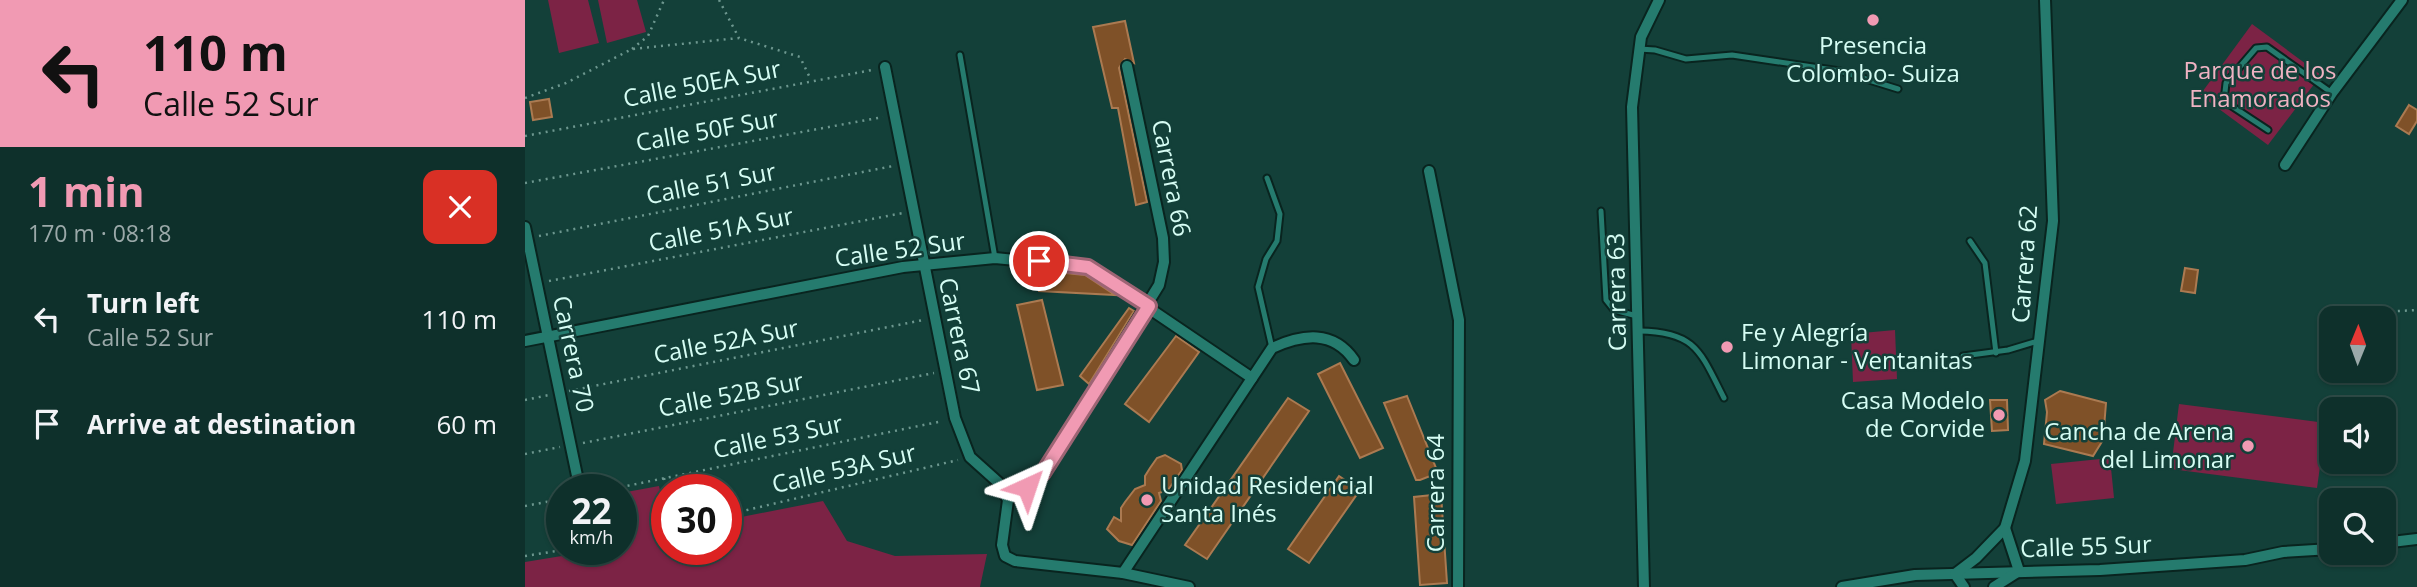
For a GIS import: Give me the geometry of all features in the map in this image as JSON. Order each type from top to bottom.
[{"type":"street","name":"Carrera 63","points":[[1644,587],[1632,107],[1645,23],[1659,0]]},
{"type":"street","name":"Carrera 62","points":[[1955,574],[1976,558],[2005,528],[2025,461],[2053,221],[2045,0]]},
{"type":"street","points":[[2285,165],[2332,93],[2402,0]]},
{"type":"street","name":"Carrera 66","points":[[1007,500],[1043,473],[1149,306],[1164,262],[1163,238],[1127,66]]},
{"type":"street","name":"Carrera 67","points":[[885,67],[922,264],[955,418],[970,457],[999,483],[1007,500]]},
{"type":"street","name":"Carrera 64","points":[[1429,171],[1459,320],[1461,359],[1457,399],[1458,587]]},
{"type":"street","name":"Carrera 70","points":[[526,233],[577,474]]},
{"type":"street","name":"Calle 52 Sur","points":[[525,341],[922,264],[995,258],[1088,267],[1252,378]]},
{"type":"street","points":[[1123,573],[1272,348],[1294,338],[1336,341],[1343,345],[1354,360]]},
{"type":"street","points":[[1007,500],[1002,545],[1005,556],[1014,561],[1123,573],[1189,587]]},
{"type":"street","points":[[1994,587],[2019,571],[2005,528]]},
{"type":"street","points":[[2396,541],[2417,539]]},
{"type":"street","name":"Calle 55 Sur","points":[[1842,587],[1915,575],[2101,570],[2232,561],[2283,552],[2319,550]]},
{"type":"street","points":[[1955,574],[1964,587]]},
{"type":"lane","points":[[2268,130],[2224,101],[2227,83],[2256,48],[2267,47],[2332,93]]},
{"type":"lane","points":[[1639,49],[1655,50],[1686,59],[1732,55],[1840,71],[1898,89]]},
{"type":"lane","points":[[960,55],[995,258]]},
{"type":"lane","points":[[1267,178],[1280,214],[1276,241],[1260,274],[1258,287],[1272,348]]},
{"type":"lane","points":[[1601,211],[1607,300],[1614,310],[1639,316]]},
{"type":"lane","points":[[1970,241],[1985,262],[1996,353]]},
{"type":"lane","points":[[1639,331],[1681,335],[1692,345],[1709,369],[1724,398]]},
{"type":"lane","points":[[1963,356],[1996,353],[2040,340]]},
{"type":"path","points":[[525,98],[566,83],[632,49],[647,36],[664,0]]},
{"type":"path","points":[[719,0],[739,38]]},
{"type":"path","points":[[632,49],[739,38],[800,57],[812,81]]},
{"type":"path","name":"Calle 50EA Sur","points":[[525,135],[885,67]]},
{"type":"path","name":"Calle 50F Sur","points":[[525,183],[895,114]]},
{"type":"path","name":"Calle 51 Sur","points":[[526,233],[904,164]]},
{"type":"path","name":"Calle 51A Sur","points":[[537,283],[912,211]]},
{"type":"path","points":[[2396,311],[2417,310]]},
{"type":"path","name":"Calle 52A Sur","points":[[525,400],[934,318]]},
{"type":"path","name":"Calle 52B Sur","points":[[525,454],[944,371]]},
{"type":"path","name":"Calle 53 Sur","points":[[683,474],[955,418]]},
{"type":"path","name":"Calle 53A Sur","points":[[742,511],[970,457]]},
{"type":"path","points":[[525,506],[546,502]]},
{"type":"path","points":[[525,556],[546,553]]},
{"type":"green space","points":[[548,0],[588,0],[599,43],[559,53]]},
{"type":"green space","points":[[598,0],[637,0],[646,32],[607,43]]},
{"type":"green space","name":"Parque de los Enamorados","points":[[2252,24],[2321,75],[2268,145],[2200,95]]},
{"type":"green space","points":[[1895,330],[1897,379],[1853,382],[1851,334]]},
{"type":"green space","name":"Cancha de Arena del Limonar","points":[[2179,404],[2319,422],[2317,488],[2171,469]]},
{"type":"green space","points":[[2110,458],[2114,498],[2056,504],[2051,464]]},
{"type":"green space","points":[[651,487],[651,565],[742,565],[742,517],[823,501],[847,541],[895,556],[987,554],[980,587],[525,587],[525,562],[546,559],[546,565],[637,565],[637,490]]},
{"type":"building","points":[[1125,21],[1134,63],[1125,59],[1119,68],[1147,202],[1136,205],[1118,108],[1112,108],[1093,27]]},
{"type":"building","points":[[549,99],[552,117],[533,120],[530,102]]},
{"type":"building","points":[[2409,105],[2417,110],[2417,121],[2409,134],[2396,126]]},
{"type":"building","points":[[2185,268],[2198,270],[2195,293],[2181,291]]},
{"type":"building","points":[[1035,270],[1085,275],[1115,295],[1039,291]]},
{"type":"building","points":[[1042,300],[1063,385],[1037,390],[1017,305]]},
{"type":"building","points":[[1129,308],[1134,311],[1089,384],[1080,376]]},
{"type":"building","points":[[1176,336],[1199,352],[1149,422],[1125,404]]},
{"type":"building","points":[[1340,363],[1383,448],[1360,458],[1318,374]]},
{"type":"building","points":[[2060,391],[2106,403],[2103,440],[2093,456],[2044,444],[2047,412],[2045,400]]},
{"type":"building","points":[[1407,396],[1438,473],[1420,480],[1416,480],[1384,403]]},
{"type":"building","points":[[1288,398],[1309,411],[1207,559],[1185,545]]},
{"type":"building","name":"Casa Modelo de Corvide","points":[[1990,400],[2007,400],[2008,430],[1992,431]]},
{"type":"building","name":"Unidad Residencial Santa Inés","points":[[1165,455],[1181,464],[1182,470],[1168,490],[1159,493],[1161,501],[1132,545],[1119,541],[1107,529],[1114,517],[1121,521],[1121,508],[1125,502],[1135,489],[1145,485],[1145,476],[1150,468],[1157,458]]},
{"type":"building","points":[[1339,476],[1360,490],[1309,563],[1288,549]]},
{"type":"building","points":[[1441,494],[1447,583],[1420,585],[1414,497]]},
{"type":"place","name":"Presencia Colombo- Suiza","points":[[1873,20]]},
{"type":"place","name":"Fe y Alegría Limonar - Ventanitas","points":[[1727,347]]},
{"type":"place","name":"Casa Modelo de Corvide","points":[[1999,415]]},
{"type":"place","name":"Cancha de Arena del Limonar","points":[[2248,446]]},
{"type":"place","name":"Unidad Residencial Santa Inés","points":[[1147,500]]},
{"type":"route","points":[[1027,487],[1043,473],[1149,306],[1088,267],[1039,261]]}]
